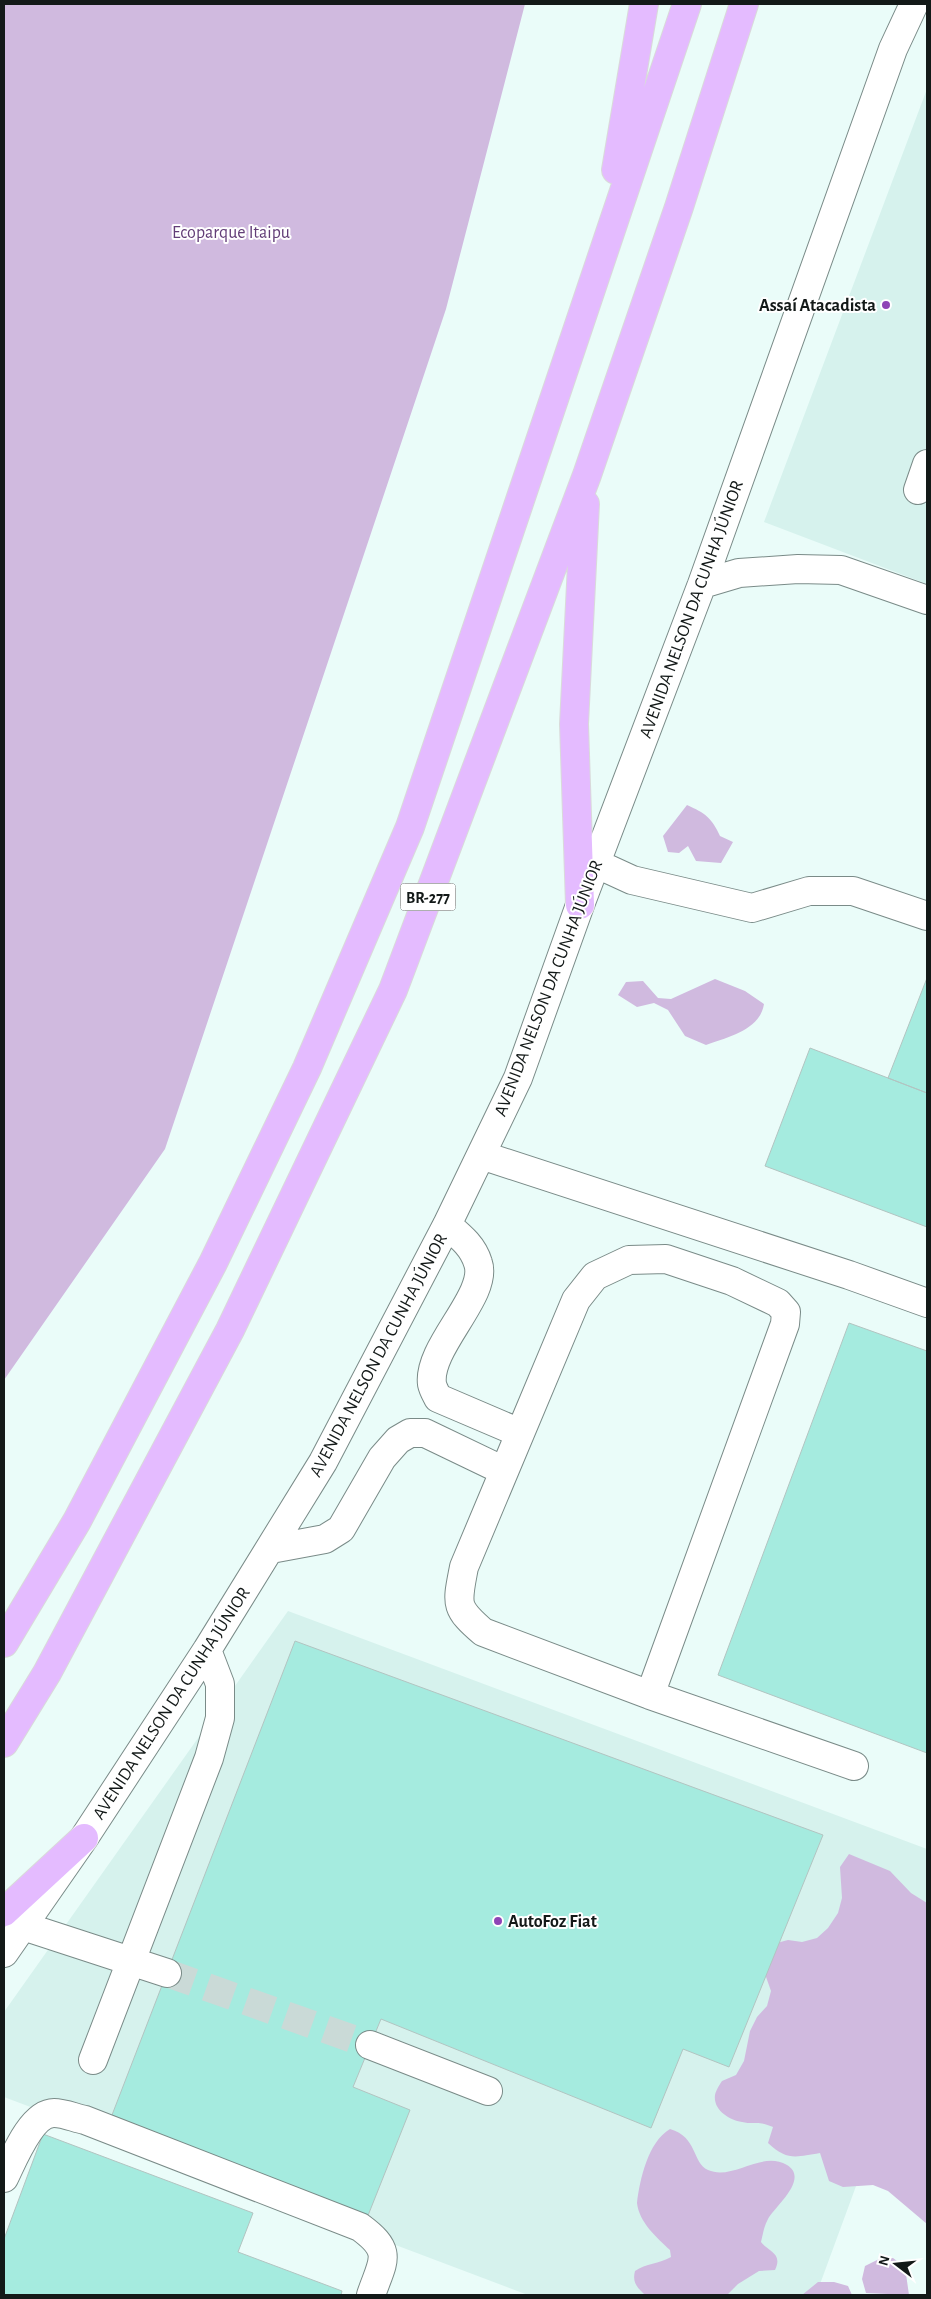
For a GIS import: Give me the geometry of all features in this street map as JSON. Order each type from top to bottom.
[{"type":"highway","points":[[602,252],[644,4]]},
{"type":"highway","name":"BR-277","points":[[4,1643],[77,1521],[213,1263],[311,1059],[410,827],[687,4]]},
{"type":"highway","name":"BR-277","points":[[4,1743],[47,1673],[230,1330],[393,990],[587,476],[744,4]]},
{"type":"highway","points":[[580,905],[574,724],[587,476]]},
{"type":"highway","points":[[14,1919],[84,1838]]},
{"type":"street","name":"AVENIDA NELSON DA CUNHA JÚNIOR","points":[[84,1838],[271,1549],[322,1462],[447,1225],[518,1078],[580,905],[702,584],[893,49],[914,4]]},
{"type":"street","points":[[918,490],[927,464]]},
{"type":"street","points":[[702,584],[739,573],[798,569],[841,570],[927,600]]},
{"type":"street","points":[[596,863],[632,880],[752,908],[809,891],[853,891],[927,916]]},
{"type":"street","points":[[481,1156],[840,1272],[927,1303]]},
{"type":"street","points":[[447,1225],[471,1247],[479,1265],[479,1282],[437,1358],[432,1385],[438,1398],[520,1433]]},
{"type":"street","points":[[650,1695],[785,1324],[786,1312],[778,1303],[732,1281],[666,1259],[629,1260],[595,1276],[576,1300],[464,1568],[458,1598],[464,1615],[483,1632],[650,1695],[854,1766]]},
{"type":"street","points":[[425,1433],[438,1398]]},
{"type":"street","points":[[271,1549],[325,1539],[341,1529],[382,1458],[398,1440],[410,1433],[425,1433],[504,1471]]},
{"type":"street","points":[[93,2060],[209,1758],[220,1718],[220,1684],[207,1650]]},
{"type":"street","points":[[4,1953],[14,1919],[167,1973]]},
{"type":"street","points":[[370,2045],[488,2091]]},
{"type":"street","points":[[4,2178],[30,2128],[42,2118],[53,2113],[85,2120],[360,2227],[378,2240],[384,2257],[371,2295]]},
{"type":"shaded area","name":"Assaí Atacadista","points":[[927,89],[927,584],[764,522]]},
{"type":"shaded area","name":"AutoFoz Fiat","points":[[288,1611],[927,1849],[927,1993],[816,2295],[528,2295],[4,2097],[4,2012]]},
{"type":"green space","name":"Ecoparque Itaipu","points":[[4,4],[525,4],[446,309],[165,1149],[4,1380]]},
{"type":"green space","points":[[687,805],[707,817],[720,836],[733,842],[721,863],[696,861],[688,846],[679,853],[668,852],[663,836]]},
{"type":"green space","points":[[715,979],[745,991],[764,1004],[761,1013],[750,1026],[733,1035],[706,1045],[685,1036],[668,1010],[654,1003],[637,1007],[618,995],[626,982],[643,981],[658,998],[671,999]]},
{"type":"green space","points":[[849,1854],[890,1871],[911,1893],[927,1903],[927,2224],[888,2191],[873,2185],[843,2187],[829,2181],[820,2153],[792,2156],[781,2153],[768,2143],[773,2127],[737,2121],[727,2117],[719,2110],[715,2100],[715,2095],[722,2081],[736,2075],[744,2061],[750,2031],[757,2017],[767,2006],[771,1991],[765,1974],[773,1944],[788,1940],[802,1942],[817,1938],[828,1928],[838,1913],[842,1898],[840,1867]]},
{"type":"green space","points":[[670,2129],[686,2138],[699,2162],[708,2170],[727,2172],[757,2163],[777,2161],[787,2165],[793,2171],[795,2178],[793,2185],[768,2219],[761,2242],[776,2256],[777,2264],[775,2270],[759,2271],[738,2284],[727,2295],[645,2295],[638,2287],[634,2279],[635,2271],[671,2257],[670,2250],[654,2235],[641,2217],[637,2203],[646,2162],[656,2143]]},
{"type":"green space","points":[[893,2258],[905,2267],[909,2295],[866,2293],[862,2279],[865,2266],[879,2259]]},
{"type":"green space","points":[[818,2282],[834,2282],[848,2286],[852,2295],[802,2295]]},
{"type":"building","points":[[927,978],[927,1093],[888,1078]]},
{"type":"building","points":[[810,1048],[927,1093],[927,1227],[765,1166]]},
{"type":"building","points":[[849,1323],[927,1351],[927,1753],[718,1675]]},
{"type":"building","points":[[295,1641],[823,1835],[729,2067],[683,2049],[651,2128],[381,2019],[353,2087],[410,2110],[367,2218],[112,2115]]},
{"type":"building","points":[[43,2134],[253,2213],[238,2252],[342,2291],[341,2295],[4,2295],[4,2239]]},
{"type":"tunnel","points":[[167,1973],[370,2045]]},
{"type":"place","name":"Assaí Atacadista","points":[[886,305]]},
{"type":"place","name":"AutoFoz Fiat","points":[[498,1921]]}]
